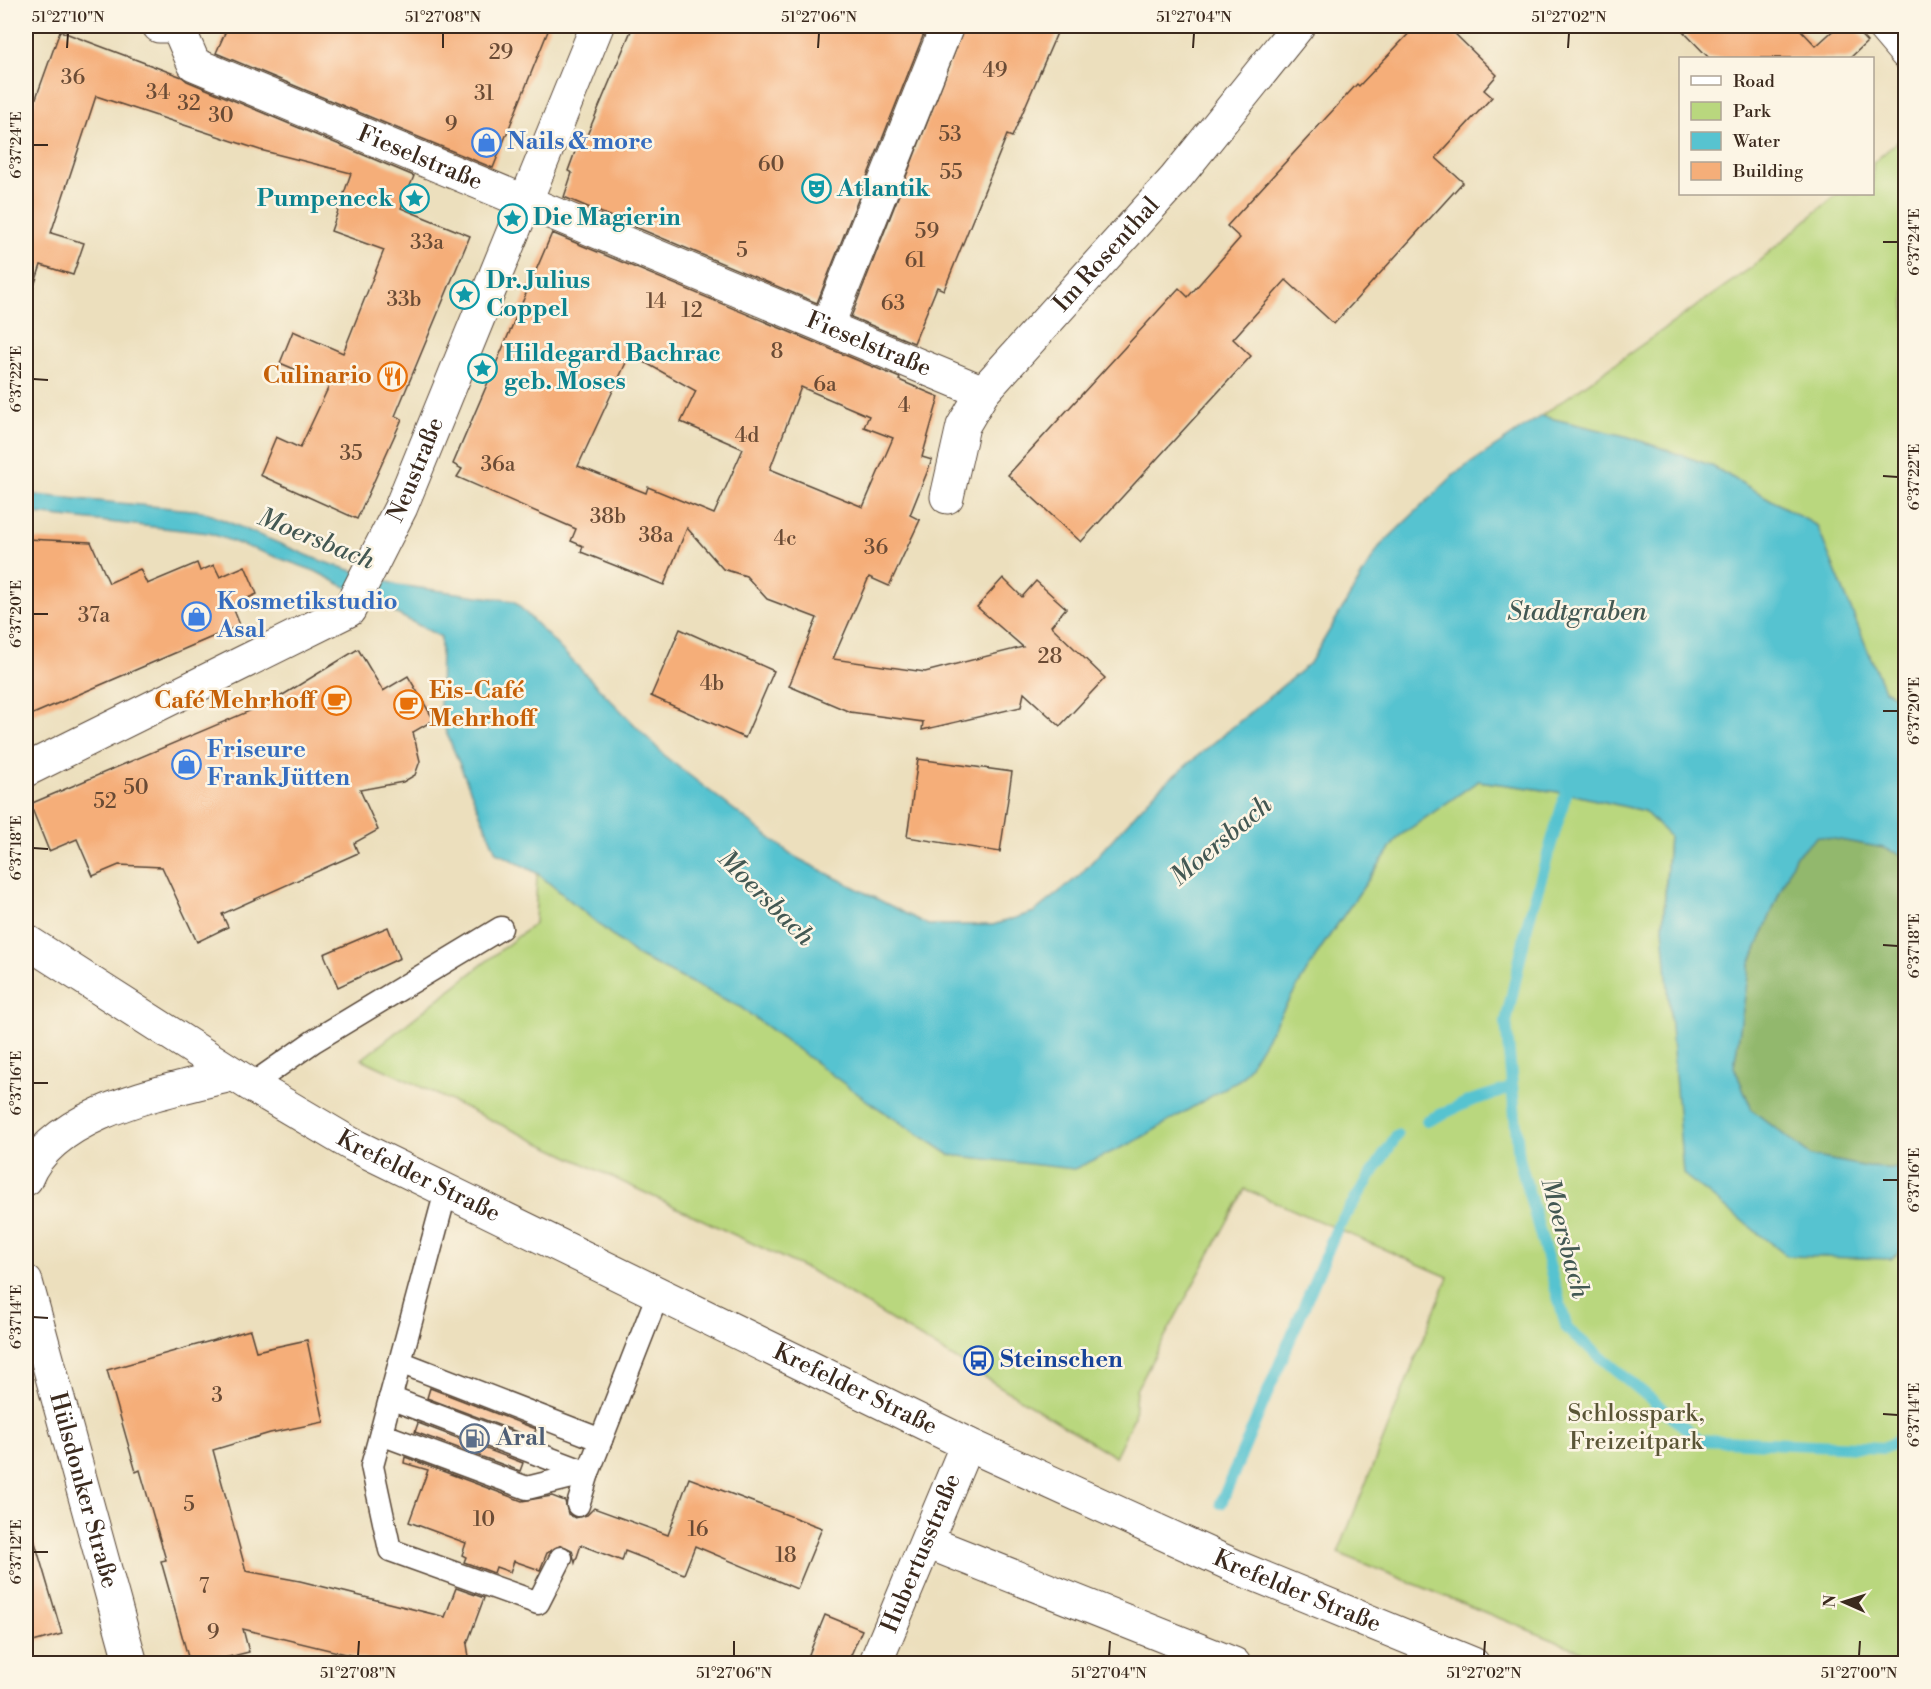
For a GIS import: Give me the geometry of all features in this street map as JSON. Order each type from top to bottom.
[{"type":"street","name":"Fieselstraße","points":[[172,26],[194,64],[983,392]]},
{"type":"street","name":"Neustraße","points":[[26,770],[349,610],[397,516],[597,26]]},
{"type":"street","points":[[827,327],[947,26]]},
{"type":"street","name":"Im Rosenthal","points":[[947,497],[963,426],[983,392],[1175,179],[1298,26]]},
{"type":"street","points":[[1883,26],[1905,53]]},
{"type":"street","name":"Krefelder Straße","points":[[26,941],[243,1080],[334,1134],[446,1191],[967,1444],[1239,1568],[1473,1664]]},
{"type":"street","points":[[26,1179],[53,1139],[116,1105],[243,1080]]},
{"type":"street","name":"Hülsdonker Straße","points":[[26,1282],[131,1664]]},
{"type":"street","name":"Hubertusstraße","points":[[875,1664],[967,1444]]},
{"type":"street","points":[[927,1542],[1234,1664]]},
{"type":"lane","points":[[243,1080],[314,1041],[501,928]]},
{"type":"lane","points":[[446,1191],[372,1466],[390,1550],[538,1603],[561,1558]]},
{"type":"lane","points":[[578,1506],[588,1473],[658,1294]]},
{"type":"lane","points":[[400,1362],[601,1440]]},
{"type":"lane","points":[[390,1398],[588,1473]]},
{"type":"lane","points":[[381,1434],[527,1488],[588,1473]]},
{"type":"green space","points":[[1905,135],[1905,701],[1884,690],[1817,526],[1710,465],[1629,437],[1541,416],[1752,267],[1836,195],[1874,195],[1874,162]]},
{"type":"green space","name":"Schlosspark, Freizeitpark","points":[[1478,781],[1566,793],[1644,811],[1669,835],[1663,928],[1891,1259],[1905,1248],[1905,1663],[1610,1663],[1338,1553],[1448,1277],[1245,1189],[1136,1390],[1134,1417],[1115,1457],[813,1272],[362,1059],[535,923],[537,873],[636,955],[740,1007],[869,1102],[950,1155],[1321,948],[1398,837]]},
{"type":"green space","points":[[1818,836],[1884,848],[1905,856],[1905,1169],[1868,1167],[1811,1156],[1752,1110],[1734,1067],[1750,964],[1795,856]]},
{"type":"water","name":"Stadtgraben","points":[[1541,416],[1629,437],[1710,465],[1817,526],[1884,690],[1905,701],[1905,856],[1884,848],[1818,836],[1795,856],[1750,964],[1734,1067],[1752,1110],[1811,1156],[1868,1167],[1905,1169],[1905,1248],[1891,1259],[1787,1256],[1683,1174],[1663,928],[1669,836],[1644,811],[1566,793],[1478,781],[1398,837],[1321,948],[1242,1078],[1134,1142],[1074,1169],[950,1155],[869,1102],[740,1007],[636,955],[537,873],[496,852],[440,717],[441,637],[315,571],[209,533],[26,513],[26,494],[202,511],[321,561],[398,585],[514,601],[667,758],[795,857],[928,925],[993,925],[1034,912],[1079,876],[1159,788],[1310,663],[1379,547],[1456,473]]},
{"type":"building","points":[[228,26],[550,26],[493,168],[216,53]]},
{"type":"building","points":[[633,26],[927,26],[817,303],[564,197],[572,173],[568,171],[580,138],[585,140]]},
{"type":"building","points":[[965,26],[1060,26],[1012,137],[1007,135],[944,290],[937,287],[914,343],[851,317]]},
{"type":"building","points":[[1416,26],[1447,26],[1497,75],[1484,90],[1492,97],[1436,158],[1463,182],[1334,324],[1286,280],[1233,339],[1251,356],[1081,542],[1008,475],[1179,288],[1188,297],[1240,238],[1227,226],[1357,84],[1359,86]]},
{"type":"building","points":[[1678,26],[1797,26],[1816,46],[1838,26],[1852,26],[1867,42],[1851,57],[1708,57]]},
{"type":"building","points":[[60,31],[182,77],[414,176],[401,208],[470,236],[395,416],[402,419],[357,519],[260,475],[276,437],[300,448],[330,384],[280,363],[293,331],[343,353],[384,250],[331,231],[351,173],[260,150],[96,96],[51,233],[84,243],[73,275],[41,265],[32,292],[26,291],[26,111],[31,112]]},
{"type":"building","points":[[552,233],[900,378],[899,380],[939,397],[922,457],[932,460],[910,515],[920,520],[889,586],[869,577],[833,659],[925,672],[1023,647],[977,607],[1003,578],[1022,597],[1036,581],[1066,608],[1051,626],[1105,678],[1060,726],[1024,693],[1021,707],[922,730],[923,722],[850,712],[789,686],[817,618],[767,599],[746,576],[723,569],[687,528],[664,585],[581,552],[583,546],[571,541],[576,529],[457,477],[462,469],[453,464]],"holes":[[[630,354],[696,391],[681,422],[743,449],[714,514],[648,487],[646,493],[578,466]],[[801,387],[869,416],[864,427],[893,438],[863,507],[770,469]]]},
{"type":"building","points":[[26,539],[91,542],[109,583],[140,569],[147,584],[197,563],[200,571],[214,565],[220,577],[245,566],[257,594],[232,605],[240,625],[26,717]]},
{"type":"building","points":[[680,629],[774,671],[745,738],[651,696]]},
{"type":"building","points":[[358,649],[383,691],[408,676],[434,720],[413,732],[420,761],[415,775],[403,782],[360,790],[378,830],[354,843],[358,853],[222,914],[228,927],[197,942],[162,867],[119,865],[93,876],[77,839],[49,851],[30,804],[273,701]]},
{"type":"building","points":[[918,759],[1012,772],[1000,852],[907,837]]},
{"type":"building","points":[[388,927],[400,958],[338,987],[324,954]]},
{"type":"building","points":[[250,1330],[256,1351],[307,1340],[324,1422],[270,1433],[213,1450],[246,1571],[300,1581],[445,1617],[456,1588],[484,1598],[467,1644],[470,1664],[387,1664],[243,1629],[249,1652],[221,1659],[219,1664],[190,1664],[161,1561],[166,1560],[140,1470],[136,1472],[107,1370]]},
{"type":"building","points":[[430,1388],[536,1429],[533,1438],[427,1398]]},
{"type":"building","points":[[418,1423],[523,1463],[520,1471],[415,1432]]},
{"type":"building","points":[[405,1457],[522,1501],[552,1496],[565,1501],[568,1514],[575,1518],[587,1515],[594,1508],[668,1535],[689,1478],[822,1528],[797,1589],[695,1546],[684,1574],[625,1551],[622,1561],[581,1545],[575,1563],[572,1550],[561,1545],[547,1553],[540,1570],[514,1561],[510,1572],[496,1567],[494,1573],[464,1562],[466,1557],[462,1555],[466,1543],[409,1522],[428,1470],[404,1463]]},
{"type":"building","points":[[34,1539],[62,1634],[26,1644],[26,1540]]},
{"type":"building","points":[[825,1615],[862,1630],[847,1664],[805,1664]]},
{"type":"waterway","name":"Moersbach","points":[[1564,779],[1566,793],[1528,922],[1506,1022],[1519,1158],[1567,1329],[1700,1440],[1883,1448],[1906,1437]]},
{"type":"waterway","points":[[1427,1121],[1470,1101],[1512,1088]]},
{"type":"waterway","points":[[1221,1503],[1337,1228],[1397,1135]]},
{"type":"place","name":"Nails & more","points":[[486,142]]},
{"type":"place","name":"Atlantik","points":[[816,189]]},
{"type":"place","name":"Pumpeneck","points":[[414,199]]},
{"type":"place","name":"Die Magierin","points":[[512,218]]},
{"type":"place","name":"Dr. Julius Coppel","points":[[465,295]]},
{"type":"place","name":"Hildegard Bachrac geb. Moses","points":[[483,368]]},
{"type":"place","name":"Culinario","points":[[393,376]]},
{"type":"place","name":"Kosmetikstudio Asal","points":[[196,616]]},
{"type":"place","name":"Café Mehrhoff","points":[[336,701]]},
{"type":"place","name":"Eis-Café Mehrhoff","points":[[408,705]]},
{"type":"place","name":"Friseure Frank Jütten","points":[[186,764]]},
{"type":"place","name":"Steinschen","points":[[979,1360]]},
{"type":"place","name":"Aral","points":[[475,1438]]}]
